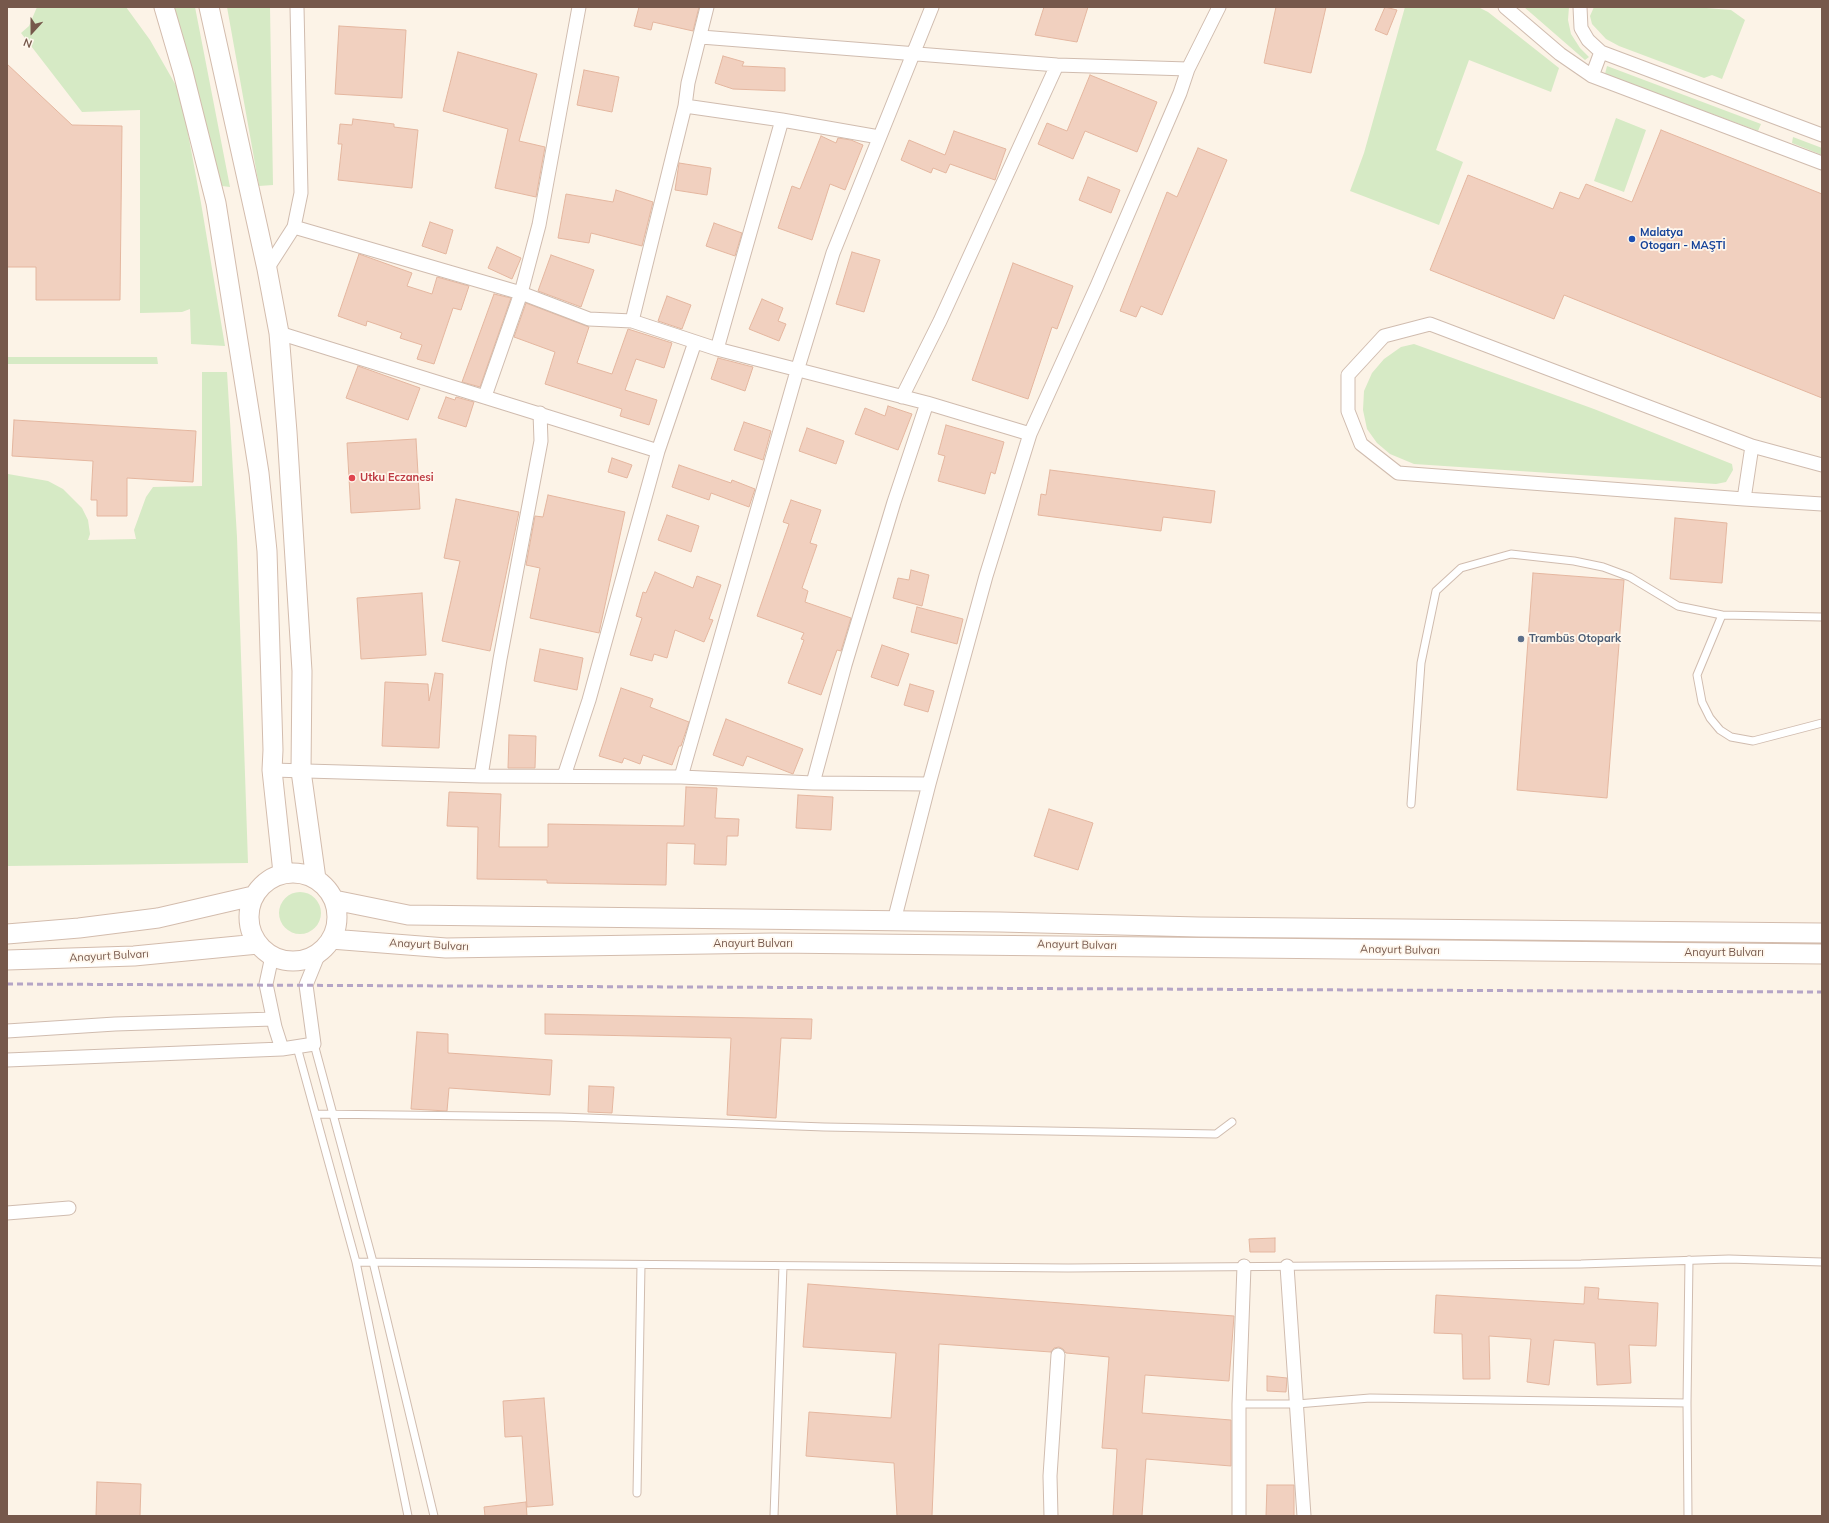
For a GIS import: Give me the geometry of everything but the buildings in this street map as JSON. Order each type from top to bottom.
[{"type":"main road","points":[[208,7],[267,268],[279,333],[287,432],[302,671],[301,771],[316,879]]},
{"type":"main road","points":[[214,33],[220,7]]},
{"type":"main road","points":[[154,8],[183,72],[216,203],[259,473],[266,551],[273,750],[272,770],[283,873]]},
{"type":"main road","points":[[297,872],[316,879],[330,893],[334,900],[338,918],[335,932],[331,939],[319,953],[307,959],[298,961],[289,961],[265,950],[249,928],[248,920],[248,910],[253,896],[260,886],[271,878],[283,873],[297,872]]},
{"type":"main road","points":[[7,934],[79,928],[158,918],[253,896]]},
{"type":"main road","name":"Anayurt Bulvarı","points":[[334,900],[408,915],[894,921],[1199,927],[1822,933]]},
{"type":"main road","name":"Anayurt Bulvarı","points":[[331,939],[446,948],[774,943],[1822,954]]},
{"type":"main road","name":"Anayurt Bulvarı","points":[[7,960],[265,950]]},
{"type":"street","points":[[267,268],[294,227],[301,193],[297,7]]},
{"type":"street","points":[[485,396],[521,293],[539,225],[579,7]]},
{"type":"street","points":[[632,321],[686,106],[688,83],[701,36],[707,7]]},
{"type":"street","points":[[681,777],[797,371],[833,253],[932,7]]},
{"type":"street","points":[[894,921],[929,784],[986,576],[1030,434],[1180,93],[1188,69],[1218,7]]},
{"type":"street","points":[[1505,7],[1560,54],[1592,76],[1822,163]]},
{"type":"street","points":[[1580,7],[1581,28],[1588,40],[1601,52],[1822,134]]},
{"type":"street","points":[[701,36],[1057,65],[1188,69]]},
{"type":"street","points":[[1592,76],[1601,52]]},
{"type":"street","points":[[902,397],[940,321],[1057,65]]},
{"type":"street","points":[[686,106],[782,120],[879,137]]},
{"type":"street","points":[[717,349],[782,120]]},
{"type":"street","points":[[294,227],[521,293],[589,319],[632,321],[717,349],[797,371],[927,403],[1030,434]]},
{"type":"street","points":[[1822,465],[1752,446],[1430,324],[1384,336],[1348,375],[1348,411],[1361,444],[1398,473],[1822,504]]},
{"type":"street","points":[[279,333],[540,413],[658,451]]},
{"type":"street","points":[[564,776],[589,700],[658,451],[695,342]]},
{"type":"street","points":[[813,783],[849,650],[894,502],[927,403]]},
{"type":"street","points":[[481,776],[500,659],[541,441],[540,413]]},
{"type":"street","points":[[1744,499],[1752,446]]},
{"type":"street","points":[[272,770],[481,776],[681,777],[813,783],[929,784]]},
{"type":"street","points":[[265,950],[266,984],[273,1019],[282,1049]]},
{"type":"street","points":[[7,1060],[282,1049],[314,1044],[306,985],[319,953]]},
{"type":"street","points":[[7,1031],[115,1024],[273,1019]]},
{"type":"street","points":[[7,1213],[69,1208]]},
{"type":"street","points":[[1239,1516],[1239,1404],[1244,1266]]},
{"type":"street","points":[[1287,1266],[1304,1516]]},
{"type":"street","points":[[1051,1516],[1050,1476],[1058,1354]]},
{"type":"lane","points":[[1411,804],[1421,662],[1436,592],[1461,568],[1511,554],[1574,561],[1603,567],[1630,577],[1678,606],[1722,615],[1822,617]]},
{"type":"lane","points":[[1722,615],[1697,675],[1702,702],[1710,718],[1720,730],[1730,736],[1753,740],[1822,723]]},
{"type":"lane","points":[[314,1044],[373,1262],[434,1516]]},
{"type":"lane","points":[[297,1047],[356,1262],[408,1516]]},
{"type":"lane","points":[[316,1114],[561,1117],[824,1127],[1216,1134],[1232,1122]]},
{"type":"lane","points":[[356,1262],[1068,1268],[1581,1264],[1729,1259],[1822,1262]]},
{"type":"lane","points":[[1688,1516],[1687,1403],[1689,1260]]},
{"type":"lane","points":[[636,1492],[642,1265]]},
{"type":"lane","points":[[774,1516],[783,1266]]},
{"type":"lane","points":[[1239,1404],[1297,1404],[1370,1398],[1687,1403]]},
{"type":"green space","points":[[37,7],[126,7],[150,40],[178,89],[184,112],[201,203],[225,346],[191,344],[190,309],[182,312],[140,313],[140,110],[82,112],[21,33],[29,26]]},
{"type":"green space","points":[[168,7],[195,7],[230,187],[222,186]]},
{"type":"green space","points":[[227,7],[270,7],[273,185],[259,186]]},
{"type":"green space","points":[[1405,7],[1478,7],[1488,12],[1559,68],[1551,92],[1469,60],[1436,150],[1463,162],[1439,225],[1350,191],[1364,153]]},
{"type":"green space","points":[[1524,7],[1569,7],[1568,20],[1571,34],[1580,48],[1589,57],[1585,60]]},
{"type":"green space","points":[[1594,7],[1694,7],[1731,10],[1745,20],[1722,79],[1712,75],[1704,78],[1619,46],[1606,39],[1592,24],[1590,16]]},
{"type":"green space","points":[[1607,66],[1761,124],[1758,131],[1605,74]]},
{"type":"green space","points":[[1616,118],[1646,130],[1624,192],[1594,181]]},
{"type":"green space","points":[[1793,137],[1822,148],[1822,155],[1792,143]]},
{"type":"green space","points":[[1414,344],[1594,409],[1732,464],[1733,470],[1726,482],[1716,484],[1414,464],[1390,454],[1377,443],[1367,429],[1363,410],[1364,391],[1372,373],[1384,359],[1401,347]]},
{"type":"green space","points":[[7,357],[157,357],[158,364],[7,364]]},
{"type":"green space","points":[[202,372],[227,372],[237,537],[248,863],[7,866],[8,474],[48,481],[63,489],[82,508],[88,520],[90,534],[88,540],[136,539],[134,530],[146,497],[153,487],[202,486]]},
{"type":"green space","points":[[300,892],[315,898],[321,913],[315,928],[300,934],[285,928],[279,913],[285,898]]},
{"type":"railway","points":[[7,984],[1822,992]]},
{"type":"place","name":"Malatya Otogarı - MAŞTİ","points":[[1632,239]]},
{"type":"place","name":"Utku Eczanesi","points":[[352,478]]},
{"type":"place","name":"Trambüs Otopark","points":[[1521,639]]}]
